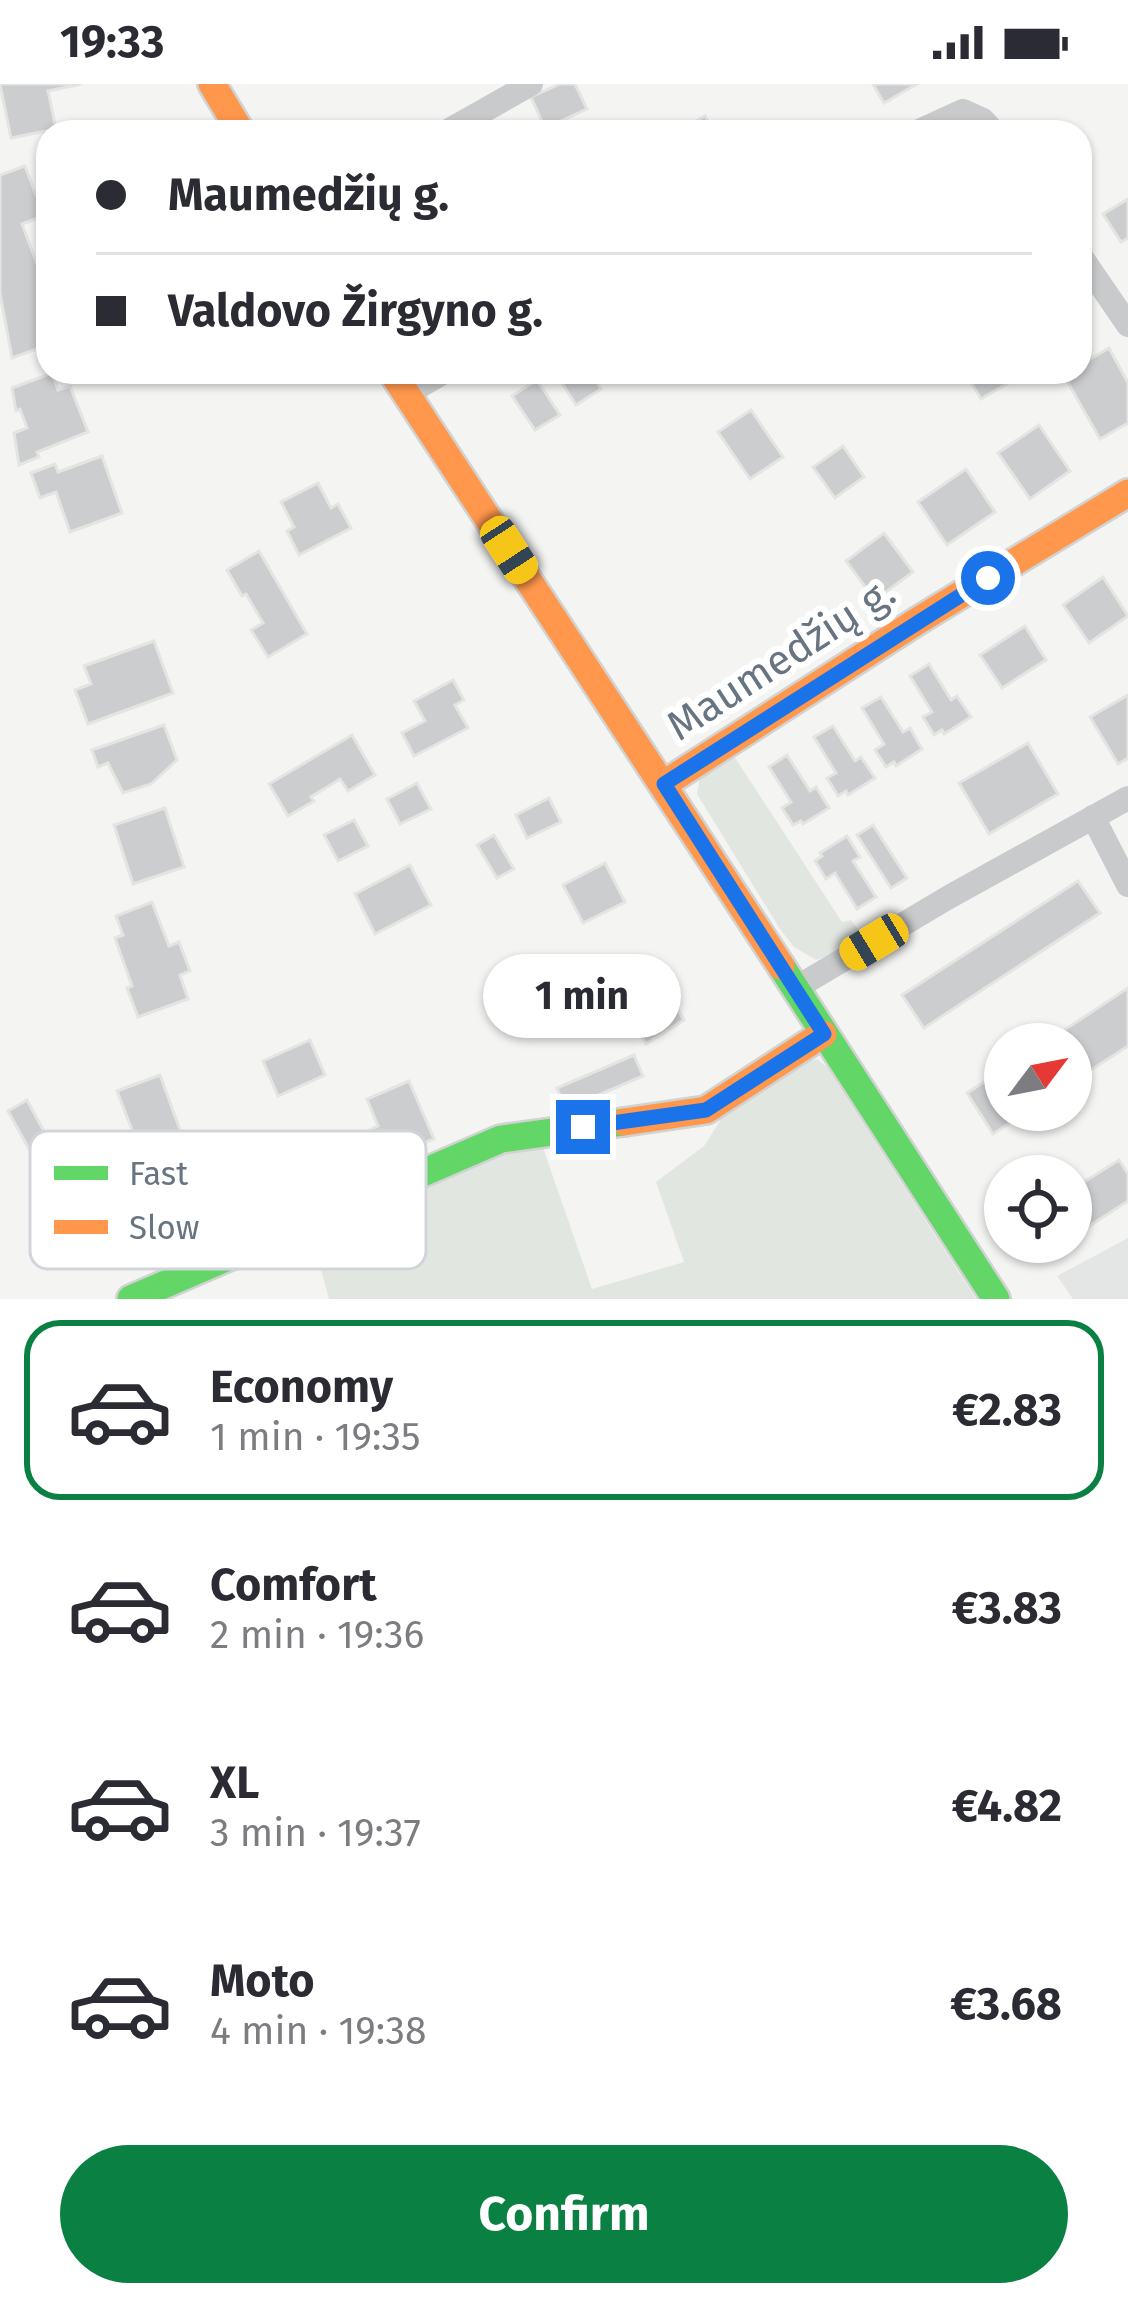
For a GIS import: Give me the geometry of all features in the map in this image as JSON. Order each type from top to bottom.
[{"type":"street","points":[[212,84],[234,120]]},
{"type":"street","points":[[467,120],[531,84]]},
{"type":"street","points":[[943,120],[963,111],[983,120]]},
{"type":"street","points":[[1092,272],[1128,325]]},
{"type":"street","points":[[400,384],[996,1299]]},
{"type":"street","name":"Maumedžių g.","points":[[664,784],[1128,493]]},
{"type":"street","points":[[794,989],[1128,798]]},
{"type":"street","points":[[1093,817],[1128,885]]},
{"type":"street","points":[[426,1172],[502,1139],[706,1110],[824,1034]]},
{"type":"street","points":[[131,1299],[201,1269]]},
{"type":"shaded area","points":[[732,753],[842,922],[851,920],[863,937],[839,952],[816,960],[794,947],[697,794],[700,776]]},
{"type":"shaded area","points":[[817,1059],[827,1067],[976,1299],[329,1299],[321,1269],[426,1269],[426,1186],[540,1139],[592,1289],[684,1262],[656,1182],[704,1146],[729,1107],[785,1069]]},
{"type":"shaded area","points":[[1128,1238],[1128,1299],[1073,1299],[1057,1276],[1081,1263],[1092,1263],[1092,1257]]},
{"type":"building","points":[[0,84],[81,84],[48,91],[54,120],[36,120],[36,133],[11,138]]},
{"type":"building","points":[[560,84],[575,84],[587,109],[563,120],[541,120],[531,97]]},
{"type":"building","points":[[873,84],[917,84],[884,103]]},
{"type":"building","points":[[25,166],[36,195],[36,219],[22,224],[36,261],[36,349],[12,358],[0,293],[0,175]]},
{"type":"building","points":[[1128,199],[1128,238],[1121,242],[1103,214]]},
{"type":"building","points":[[1109,348],[1128,383],[1128,423],[1100,439],[1069,384],[1092,384],[1092,358]]},
{"type":"building","points":[[36,379],[36,384],[56,384],[58,390],[70,386],[88,432],[37,452],[39,457],[19,465],[14,433],[27,428],[20,409],[16,411],[12,388]]},
{"type":"building","points":[[540,384],[560,415],[535,430],[512,396]]},
{"type":"building","points":[[563,384],[598,384],[601,389],[576,405]]},
{"type":"building","points":[[972,384],[1007,384],[981,399]]},
{"type":"building","points":[[751,410],[783,457],[750,479],[718,432]]},
{"type":"building","points":[[1039,425],[1070,471],[1030,499],[998,453]]},
{"type":"building","points":[[843,446],[864,477],[835,498],[813,467]]},
{"type":"building","points":[[102,456],[122,513],[70,532],[56,492],[40,498],[31,473],[55,464],[58,472]]},
{"type":"building","points":[[966,469],[995,512],[947,545],[918,502]]},
{"type":"building","points":[[318,483],[331,508],[338,504],[351,528],[299,555],[287,531],[294,527],[281,502]]},
{"type":"building","points":[[884,533],[913,572],[875,600],[846,561]]},
{"type":"building","points":[[259,551],[307,634],[268,657],[251,630],[263,623],[227,570]]},
{"type":"building","points":[[1103,577],[1128,616],[1089,643],[1063,605]]},
{"type":"building","points":[[1025,626],[1046,660],[1002,688],[980,655]]},
{"type":"building","points":[[154,641],[173,693],[88,724],[75,690],[91,684],[84,666]]},
{"type":"building","points":[[929,664],[951,700],[957,696],[971,717],[944,734],[942,730],[934,735],[923,717],[932,712],[910,676]]},
{"type":"building","points":[[453,680],[464,700],[455,705],[468,728],[414,756],[402,733],[425,721],[414,701]]},
{"type":"building","points":[[1128,695],[1128,758],[1118,764],[1090,717]]},
{"type":"building","points":[[881,697],[903,732],[910,728],[922,749],[896,766],[894,762],[886,767],[875,750],[884,744],[862,708]]},
{"type":"building","points":[[164,725],[177,760],[151,784],[123,793],[108,763],[98,767],[92,750]]},
{"type":"building","points":[[833,726],[855,761],[861,757],[875,778],[848,795],[846,791],[838,796],[827,778],[836,773],[814,737]]},
{"type":"building","points":[[352,735],[375,775],[348,791],[340,779],[288,816],[269,784]]},
{"type":"building","points":[[1028,743],[1058,794],[989,834],[959,783]]},
{"type":"building","points":[[787,755],[810,791],[816,787],[829,808],[803,824],[793,825],[782,808],[791,802],[769,767]]},
{"type":"building","points":[[417,783],[431,809],[400,824],[387,799]]},
{"type":"building","points":[[549,798],[561,822],[527,838],[516,815]]},
{"type":"building","points":[[165,808],[184,867],[133,884],[114,825]]},
{"type":"building","points":[[354,820],[368,846],[338,861],[324,835]]},
{"type":"building","points":[[873,825],[907,878],[891,888],[857,835]]},
{"type":"building","points":[[494,835],[514,869],[497,878],[477,845]]},
{"type":"building","points":[[847,836],[860,857],[853,861],[876,897],[857,909],[835,873],[826,879],[815,861]]},
{"type":"building","points":[[605,863],[625,902],[583,923],[563,885]]},
{"type":"building","points":[[410,865],[431,905],[375,934],[355,894]]},
{"type":"building","points":[[1078,881],[1100,913],[924,1028],[902,995]]},
{"type":"building","points":[[152,902],[169,946],[179,942],[190,971],[180,975],[188,999],[138,1017],[115,938],[123,935],[116,916]]},
{"type":"building","points":[[649,962],[684,1020],[646,1044],[610,985]]},
{"type":"building","points":[[1128,988],[1128,1046],[1092,1069],[1092,1023],[1075,1023]]},
{"type":"building","points":[[310,1040],[325,1075],[278,1096],[263,1061]]},
{"type":"building","points":[[634,1055],[643,1076],[566,1109],[557,1088]]},
{"type":"building","points":[[160,1075],[180,1131],[132,1131],[117,1091]]},
{"type":"building","points":[[409,1081],[434,1139],[426,1142],[426,1131],[367,1131],[378,1126],[367,1099]]},
{"type":"building","points":[[984,1082],[984,1120],[967,1093]]},
{"type":"building","points":[[27,1100],[44,1131],[30,1131],[30,1148],[29,1149],[8,1111]]},
{"type":"building","points":[[1119,1160],[1128,1174],[1128,1201],[1092,1224],[1092,1177]]},
{"type":"traffic: fast","points":[[781,966],[996,1299]]},
{"type":"traffic: fast","points":[[426,1171],[501,1139],[624,1122]]},
{"type":"traffic: fast","points":[[131,1299],[200,1269]]},
{"type":"traffic: slow","points":[[212,84],[234,120]]},
{"type":"traffic: slow","points":[[400,384],[781,966]]},
{"type":"traffic: slow","points":[[664,784],[1128,493]]},
{"type":"traffic: slow","points":[[624,1122],[706,1110],[823,1034]]},
{"type":"route","points":[[583,1127],[706,1110],[824,1034],[664,784],[988,578]]}]
